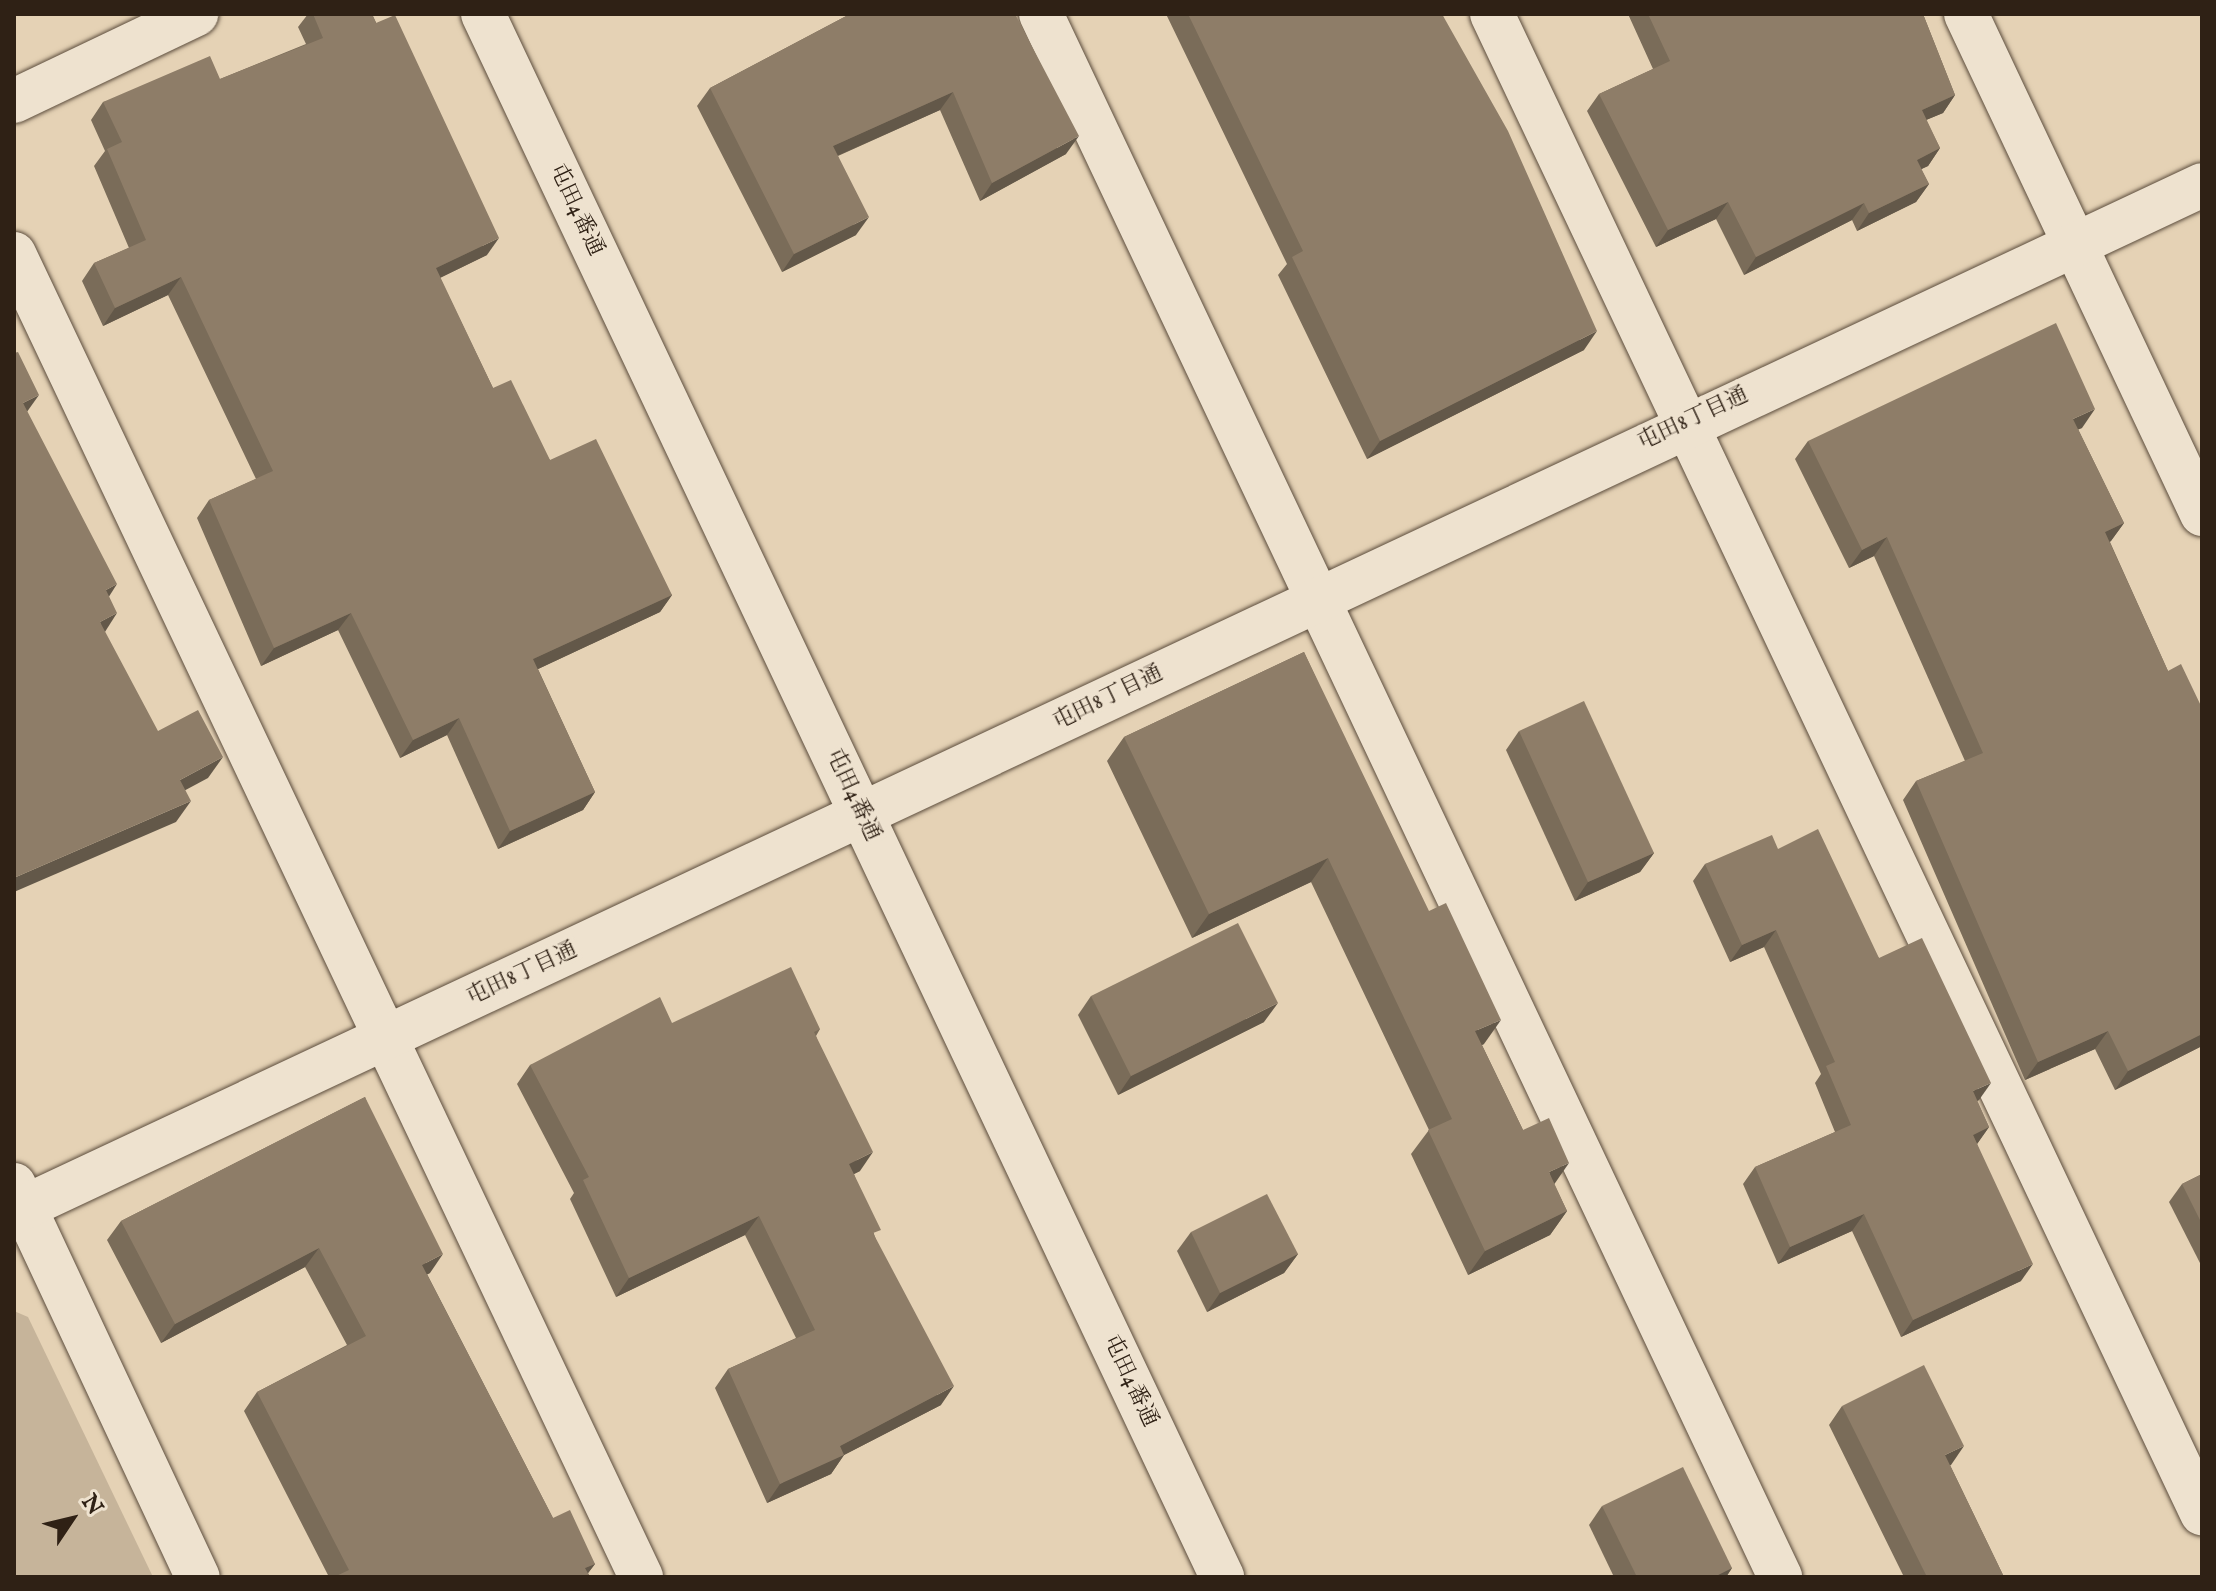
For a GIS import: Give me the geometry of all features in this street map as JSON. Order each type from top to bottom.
[{"type":"street","points":[[14,101],[196,14]]},
{"type":"street","name":"屯田4番通","points":[[483,14],[1222,1577]]},
{"type":"street","points":[[1041,14],[1780,1577]]},
{"type":"street","points":[[1492,14],[2202,1513]]},
{"type":"street","points":[[1966,14],[2202,514]]},
{"type":"street","name":"屯田8丁目通","points":[[18,1201],[386,1038],[862,815],[1685,422],[2076,246],[2202,185]]},
{"type":"street","points":[[14,254],[641,1577]]},
{"type":"street","points":[[18,1201],[198,1577]]},
{"type":"shaded area","points":[[14,1311],[28,1317],[153,1577],[14,1577]]},
{"type":"building","points":[[313,14],[372,14],[376,23],[395,15],[499,238],[436,268],[493,388],[511,380],[550,460],[596,439],[672,595],[533,659],[595,792],[510,831],[459,718],[413,740],[351,613],[274,648],[209,500],[273,471],[181,277],[115,308],[94,263],[146,240],[107,149],[122,142],[103,102],[210,56],[220,79],[323,38]]},
{"type":"building","points":[[850,14],[1015,14],[1079,136],[992,183],[953,92],[833,146],[869,217],[794,254],[710,88]]},
{"type":"building","points":[[1188,14],[1442,14],[1508,131],[1597,331],[1380,441],[1292,257],[1303,251]]},
{"type":"building","points":[[1648,14],[1923,14],[1955,95],[1922,110],[1940,148],[1917,160],[1929,184],[1869,213],[1864,203],[1756,257],[1728,202],[1668,230],[1599,94],[1670,61]]},
{"type":"building","points":[[2056,323],[2095,409],[2073,419],[2124,523],[2105,532],[2168,671],[2181,664],[2202,708],[2202,1034],[2128,1071],[2108,1031],[2038,1062],[1916,781],[1983,753],[1887,537],[1862,550],[1808,441]]},
{"type":"building","points":[[18,352],[39,395],[23,403],[117,584],[106,590],[117,613],[100,622],[158,731],[198,710],[223,757],[180,780],[191,801],[16,877],[14,353]]},
{"type":"building","points":[[1304,652],[1429,911],[1446,903],[1501,1020],[1475,1031],[1523,1130],[1549,1118],[1569,1163],[1549,1172],[1567,1211],[1485,1251],[1428,1130],[1452,1119],[1328,858],[1209,914],[1124,737]]},
{"type":"building","points":[[1584,701],[1654,853],[1588,882],[1519,731]]},
{"type":"building","points":[[1818,829],[1879,958],[1922,938],[1991,1083],[1973,1091],[1989,1127],[1973,1135],[2033,1264],[1913,1320],[1864,1214],[1790,1247],[1755,1167],[1851,1125],[1826,1066],[1835,1062],[1776,930],[1742,945],[1705,864],[1772,835],[1778,849]]},
{"type":"building","points":[[1238,923],[1278,1003],[1131,1076],[1091,996]]},
{"type":"building","points":[[791,967],[820,1029],[814,1032],[873,1152],[849,1164],[881,1230],[873,1233],[954,1386],[840,1446],[844,1455],[780,1484],[728,1369],[815,1330],[759,1216],[629,1278],[583,1180],[589,1177],[530,1065],[660,997],[672,1023]]},
{"type":"building","points":[[365,1097],[443,1254],[422,1265],[553,1518],[570,1510],[595,1564],[585,1568],[590,1577],[334,1577],[349,1570],[257,1392],[366,1336],[319,1248],[175,1324],[121,1221]]},
{"type":"building","points":[[2202,1174],[2202,1224],[2182,1184]]},
{"type":"building","points":[[1267,1194],[1298,1254],[1220,1293],[1191,1232]]},
{"type":"building","points":[[1924,1365],[1964,1446],[1945,1455],[2004,1577],[1927,1577],[1842,1406]]},
{"type":"building","points":[[1683,1467],[1732,1568],[1714,1577],[1637,1577],[1602,1506]]}]
